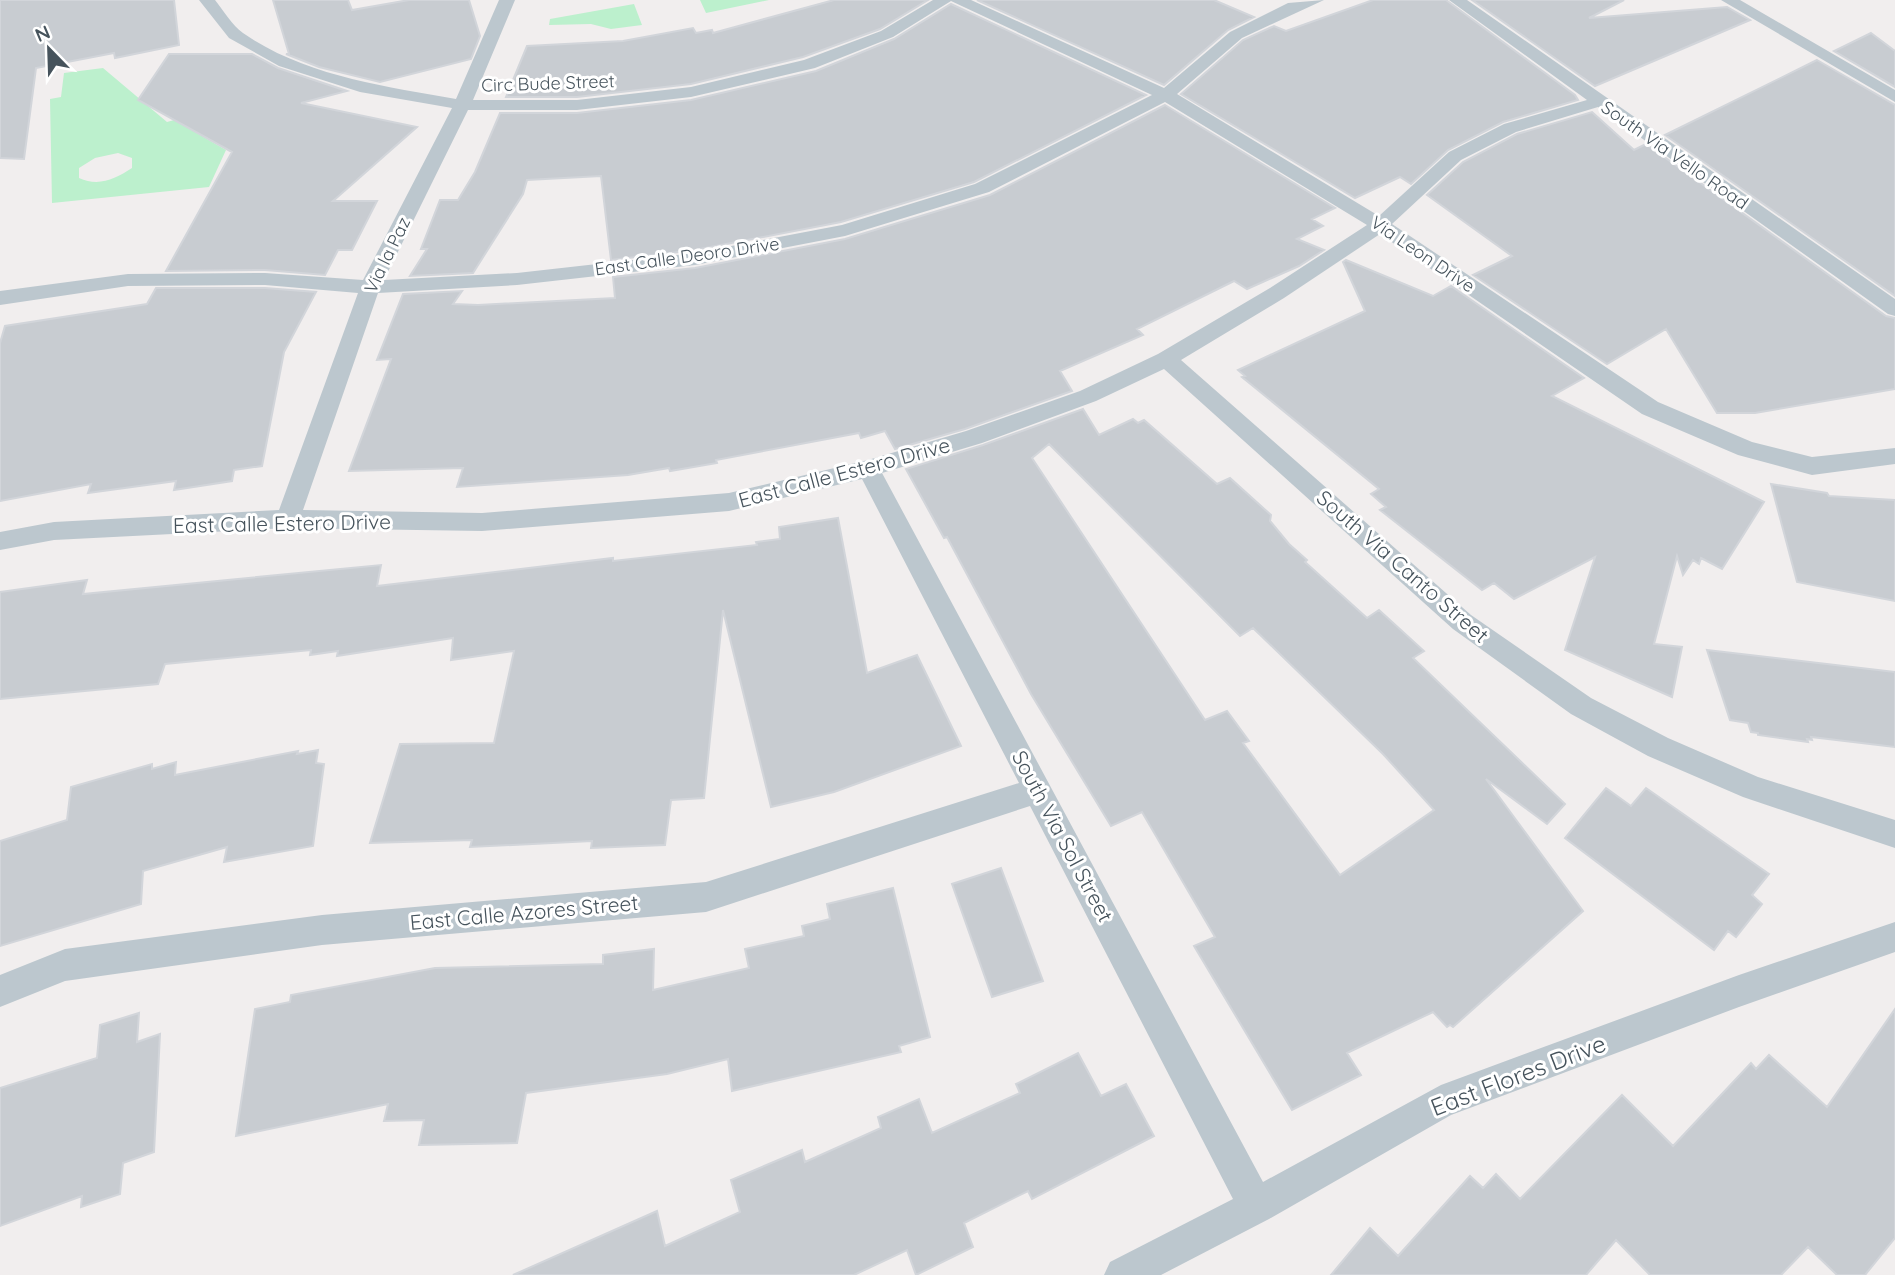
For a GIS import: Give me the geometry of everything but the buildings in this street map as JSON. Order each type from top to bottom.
[{"type":"lane","name":"Circ Bude Street","points":[[207,0],[235,35],[285,62],[360,88],[462,105],[576,105],[691,92],[809,64],[887,34],[944,0]]},
{"type":"lane","name":"Via la Paz","points":[[288,519],[370,287],[462,105],[508,0]]},
{"type":"lane","name":"Via Leon Drive","points":[[958,0],[1166,95],[1380,225],[1650,408],[1746,449],[1812,466],[1895,456]]},
{"type":"lane","name":"East Calle Deoro Drive","points":[[0,298],[128,280],[265,279],[370,287],[517,279],[695,259],[845,230],[982,188],[1166,95],[1236,35],[1294,6],[1316,0]]},
{"type":"lane","name":"South Via Vello Road","points":[[1457,0],[1895,309]]},
{"type":"lane","points":[[1728,0],[1895,97]]},
{"type":"lane","name":"East Calle Estero Drive","points":[[0,541],[54,531],[288,519],[482,522],[715,503],[868,469],[974,437],[1088,396],[1166,359],[1277,293],[1380,225],[1455,156],[1510,128],[1598,102]]},
{"type":"lane","name":"South Via Canto Street","points":[[1166,359],[1462,622],[1581,706],[1658,747],[1753,788],[1895,834]]},
{"type":"lane","name":"South Via Sol Street","points":[[868,469],[1256,1206]]},
{"type":"lane","name":"East Calle Azores Street","points":[[0,991],[65,965],[323,930],[706,897],[1039,790]]},
{"type":"lane","name":"East Flores Drive","points":[[1123,1275],[1256,1206],[1441,1102],[1739,991],[1895,937]]},
{"type":"green space","points":[[700,0],[769,0],[706,13]]},
{"type":"green space","points":[[634,4],[642,25],[611,29],[591,24],[549,25],[550,19]]},
{"type":"green space","points":[[103,68],[167,122],[174,120],[226,150],[209,187],[52,203],[50,99],[61,97],[64,73]],"holes":[[[118,153],[132,158],[132,168],[113,178],[100,182],[79,178],[79,168],[95,158]]]}]
